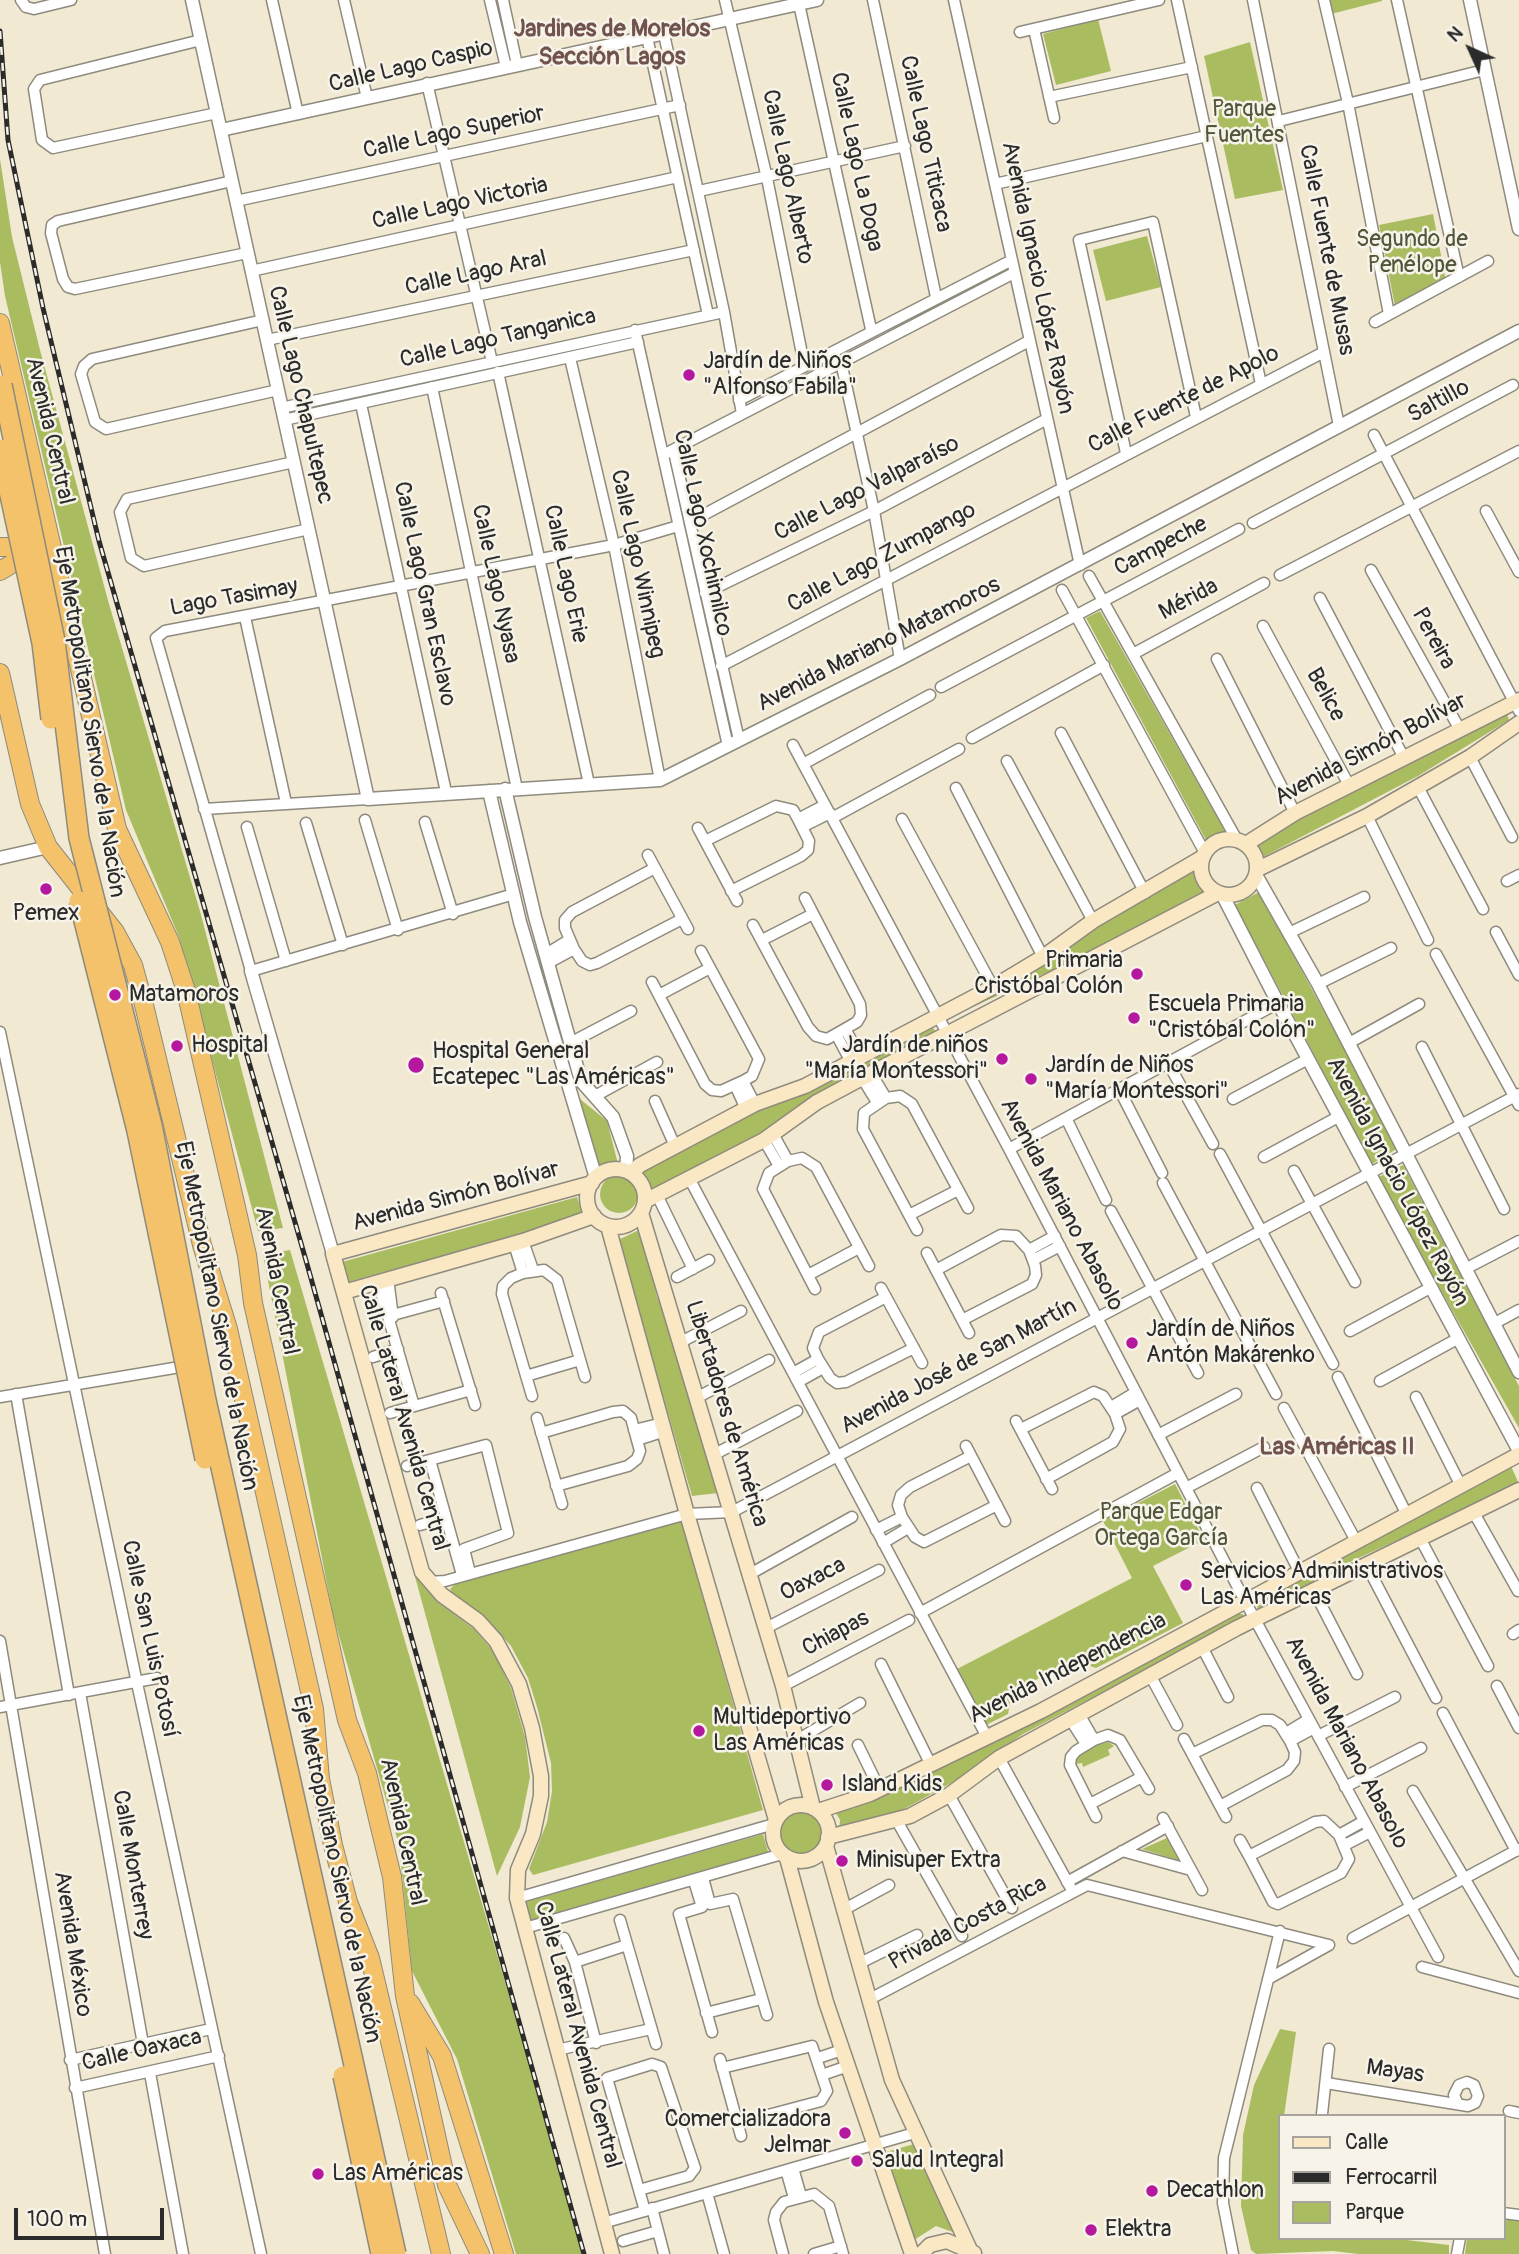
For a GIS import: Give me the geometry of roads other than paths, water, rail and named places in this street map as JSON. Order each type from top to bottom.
[{"type":"highway","name":"Avenida Central","points":[[0,323],[117,828],[170,942],[187,991],[247,1255],[253,1303],[347,1720],[367,1773],[392,1877],[405,1996],[447,2185],[480,2254]]},
{"type":"highway","name":"Eje Metropolitano Siervo de la Nación","points":[[2,385],[55,641],[81,850],[152,1125],[208,1413],[396,2254]]},
{"type":"highway","name":"Eje Metropolitano Siervo de la Nación","points":[[0,449],[42,643],[66,841],[137,1131],[192,1402],[275,1758],[382,2254]]},
{"type":"highway","points":[[0,547],[13,547],[31,534],[41,507]]},
{"type":"highway","points":[[0,571],[15,562],[36,564],[52,577],[62,594]]},
{"type":"highway","points":[[0,673],[30,804],[48,847],[115,932],[133,965],[202,1245],[228,1329],[314,1709],[320,1779],[333,1845],[348,1902],[370,1958],[441,2254]]},
{"type":"highway","points":[[405,1996],[420,2015],[442,2056],[504,2254]]},
{"type":"main road","name":"Avenida Simón Bolívar","points":[[1242,842],[1459,728],[1517,704]]},
{"type":"main road","points":[[1257,872],[1419,787],[1470,757],[1519,723]]},
{"type":"main road","points":[[1223,840],[1242,842],[1256,859],[1257,872],[1252,883],[1239,893],[1220,893],[947,1032],[817,1102],[769,1137],[689,1178],[648,1203],[627,1225],[608,1226],[594,1216],[588,1203],[594,1180],[610,1170],[629,1172],[751,1106],[805,1086],[1043,957],[1093,922],[1204,855],[1223,840]]},
{"type":"main road","points":[[1204,855],[1205,880],[1220,893]]},
{"type":"main road","points":[[629,1172],[642,1185],[648,1203]]},
{"type":"main road","name":"Avenida Simón Bolívar","points":[[333,1254],[594,1180]]},
{"type":"main road","name":"Libertadores de América","points":[[648,1203],[681,1342],[783,1686],[815,1809]]},
{"type":"main road","points":[[344,1292],[518,1242],[594,1216]]},
{"type":"main road","points":[[608,1226],[775,1822],[774,1840],[784,1856],[826,2002],[912,2254]]},
{"type":"main road","name":"Calle Lateral Avenida Central","points":[[333,1254],[414,1550],[429,1582],[478,1621],[496,1642],[519,1684],[532,1728],[541,1776],[541,1796],[533,1834],[518,1870],[517,1898],[612,2254]]},
{"type":"main road","name":"Avenida Independencia","points":[[815,1809],[880,1790],[987,1737],[1300,1573],[1460,1483],[1519,1456]]},
{"type":"main road","name":"Avenida Independencia","points":[[827,1842],[897,1822],[949,1794],[999,1758],[1202,1647],[1313,1589],[1367,1566],[1519,1490]]},
{"type":"main road","points":[[775,1822],[792,1807],[815,1809],[824,1818],[843,1910],[892,2080],[972,2252]]},
{"type":"main road","points":[[784,1856],[805,1861],[817,1856],[827,1842]]},
{"type":"main road","points":[[922,2254],[938,2241],[947,2241],[972,2252]]},
{"type":"street","points":[[21,0],[26,7],[34,9],[71,0]]},
{"type":"street","name":"Calle Lago Chapultepec","points":[[192,0],[368,799]]},
{"type":"street","points":[[272,0],[298,114]]},
{"type":"street","points":[[345,0],[368,98]]},
{"type":"street","points":[[490,0],[512,66]]},
{"type":"street","points":[[503,0],[512,66]]},
{"type":"street","name":"Calle Lago Alberto","points":[[725,0],[767,178],[804,364]]},
{"type":"street","name":"Calle Lago Caspio","points":[[221,130],[817,0]]},
{"type":"street","name":"Calle Lago Titicaca","points":[[873,0],[936,297]]},
{"type":"street","name":"Avenida Ignacio López Rayón","points":[[954,0],[1080,565]]},
{"type":"street","points":[[1020,32],[1158,0]]},
{"type":"street","points":[[1177,0],[1261,384]]},
{"type":"street","name":"Calle Fuente de Musas","points":[[1253,0],[1339,426]]},
{"type":"street","points":[[1324,0],[1348,103],[1389,314]]},
{"type":"street","points":[[1396,0],[1459,277]]},
{"type":"street","points":[[1470,0],[1519,229]]},
{"type":"street","name":"Calle Lago La Doga","points":[[799,4],[872,329]]},
{"type":"street","points":[[1034,29],[1054,118]]},
{"type":"street","points":[[664,34],[724,312],[742,414]]},
{"type":"street","points":[[647,37],[708,315]]},
{"type":"street","points":[[201,40],[40,80],[34,89],[42,140],[53,148],[217,113]]},
{"type":"street","points":[[1049,97],[1192,68]]},
{"type":"street","points":[[1279,121],[1483,70]]},
{"type":"street","name":"Calle Lago Erie","points":[[428,83],[540,559],[589,785]]},
{"type":"street","name":"Calle Lago Superior","points":[[236,201],[680,105]]},
{"type":"street","points":[[995,184],[1207,136]]},
{"type":"street","points":[[699,191],[905,146]]},
{"type":"street","name":"Calle Lago Victoria","points":[[251,271],[678,177]]},
{"type":"street","points":[[232,181],[58,220],[52,225],[51,233],[63,279],[68,287],[75,289],[247,253]]},
{"type":"street","points":[[1126,453],[1079,240],[1153,222],[1196,417]]},
{"type":"street","name":"Calle Lago Aral","points":[[267,340],[694,250]]},
{"type":"street","points":[[739,400],[872,329],[1012,260]]},
{"type":"street","points":[[1375,322],[1488,261]]},
{"type":"street","points":[[669,454],[1014,273]]},
{"type":"street","name":"Calle Lago Tanganica","points":[[283,414],[495,367],[635,330],[724,312]]},
{"type":"street","points":[[263,320],[92,359],[81,374],[95,422],[106,429],[278,390]]},
{"type":"street","points":[[888,321],[893,335]]},
{"type":"street","name":"Calle Lago Xochimilco","points":[[635,330],[690,522],[721,666],[733,743]]},
{"type":"street","name":"Avenida Mariano Matamoros","points":[[204,809],[660,780],[1080,565],[1519,331]]},
{"type":"street","points":[[690,522],[1029,341]]},
{"type":"street","name":"Calle Lago Tanganica","points":[[283,414],[361,404],[432,387],[495,367],[570,358],[638,342]]},
{"type":"street","name":"Calle Fuente de Apolo","points":[[1062,487],[1324,352]]},
{"type":"street","name":"Calle Lago Winnipeg","points":[[570,358],[614,545],[660,780]]},
{"type":"street","points":[[841,362],[874,511],[900,659]]},
{"type":"street","name":"Saltillo","points":[[1253,523],[1513,385]]},
{"type":"street","name":"Calle Lago Nyasa","points":[[432,387],[471,572],[511,789]]},
{"type":"street","name":"Calle Lago Gran Esclavo","points":[[361,404],[446,792]]},
{"type":"street","name":"Calle Lago Valparaíso","points":[[705,593],[874,511],[1047,419]]},
{"type":"street","points":[[1374,435],[1517,704]]},
{"type":"street","points":[[1280,575],[1519,451]]},
{"type":"street","name":"Calle Lago Xochimilco","points":[[669,454],[678,526],[733,743]]},
{"type":"street","points":[[294,461],[127,499],[120,512],[131,558],[144,566],[309,529]]},
{"type":"street","name":"Calle Lago Zumpango","points":[[721,666],[1062,487]]},
{"type":"street","points":[[1486,511],[1519,572]]},
{"type":"street","name":"Lago Tasimay","points":[[155,642],[165,631],[325,603],[614,545],[678,526]]},
{"type":"street","name":"Campeche","points":[[941,687],[1238,529]]},
{"type":"street","name":"Pereira","points":[[1371,570],[1459,728]]},
{"type":"street","points":[[1089,576],[1242,842]]},
{"type":"street","name":"Mérida","points":[[1133,654],[1264,583]]},
{"type":"street","points":[[1062,590],[1204,855]]},
{"type":"street","points":[[1320,598],[1404,756]]},
{"type":"street","points":[[245,617],[286,803]]},
{"type":"street","name":"Belice","points":[[1263,626],[1349,785]]},
{"type":"street","name":"Calle Lateral Avenida Central","points":[[155,642],[333,1254]]},
{"type":"street","points":[[1217,659],[1296,813]]},
{"type":"street","points":[[972,738],[1104,665]]},
{"type":"street","points":[[803,764],[930,695]]},
{"type":"street","points":[[1061,733],[1145,893]]},
{"type":"street","name":"Avenida Mariano Abasolo","points":[[793,745],[936,1017],[947,1032],[1009,1149],[1245,1601],[1438,1957]]},
{"type":"street","points":[[800,823],[829,812],[959,749]]},
{"type":"street","points":[[1470,757],[1512,837]]},
{"type":"street","points":[[1007,761],[1093,922]]},
{"type":"street","points":[[1419,787],[1483,909]]},
{"type":"street","points":[[956,788],[1043,957]]},
{"type":"street","points":[[511,789],[547,959],[581,1082],[618,1126],[629,1172]]},
{"type":"street","points":[[489,790],[514,894],[594,1180]]},
{"type":"street","points":[[698,828],[734,896],[802,856],[808,850],[809,841],[793,810],[776,806],[705,841]]},
{"type":"street","points":[[1367,816],[1428,940]]},
{"type":"street","points":[[902,819],[992,987]]},
{"type":"street","points":[[365,820],[398,930]]},
{"type":"street","points":[[306,822],[343,945]]},
{"type":"street","points":[[425,822],[453,914]]},
{"type":"street","points":[[247,827],[286,961]]},
{"type":"street","points":[[0,858],[48,847]]},
{"type":"street","points":[[648,855],[655,868],[685,924],[597,963],[590,965],[582,961],[572,944],[565,920],[572,912],[655,868]]},
{"type":"street","name":"Avenida Ignacio López Rayón","points":[[1257,872],[1349,1043],[1519,1372]]},
{"type":"street","points":[[1507,881],[1519,875]]},
{"type":"street","name":"Avenida Ignacio López Rayón","points":[[1220,893],[1519,1456]]},
{"type":"street","points":[[251,971],[514,894]]},
{"type":"street","points":[[1289,933],[1364,897]]},
{"type":"street","points":[[753,925],[808,1027],[816,1036],[827,1039],[841,1032],[857,1022],[861,1015],[860,1004],[805,898]]},
{"type":"street","points":[[762,940],[813,914]]},
{"type":"street","points":[[1496,932],[1519,975]]},
{"type":"street","points":[[547,959],[572,944]]},
{"type":"street","points":[[1318,984],[1391,948]]},
{"type":"street","points":[[652,982],[705,1084],[712,1090],[721,1091],[752,1076],[759,1059],[701,951]]},
{"type":"street","points":[[1436,954],[1517,1099]]},
{"type":"street","points":[[659,995],[710,968]]},
{"type":"street","points":[[1009,1149],[1278,1003]]},
{"type":"street","points":[[1349,1043],[1419,1004]]},
{"type":"street","points":[[570,1043],[631,1011]]},
{"type":"street","name":"Calle San Luis Potosí","points":[[0,1032],[136,1684],[261,2254]]},
{"type":"street","points":[[841,1032],[856,1059]]},
{"type":"street","points":[[1422,1047],[1504,1209]]},
{"type":"street","points":[[1233,1098],[1308,1059]]},
{"type":"street","points":[[595,1096],[657,1062]]},
{"type":"street","points":[[1168,1063],[1333,1364]]},
{"type":"street","points":[[867,1075],[881,1100]]},
{"type":"street","points":[[739,1083],[751,1106]]},
{"type":"street","points":[[1119,1089],[1276,1394]]},
{"type":"street","points":[[0,1092],[12,1090]]},
{"type":"street","points":[[917,1230],[863,1129],[864,1113],[881,1100],[900,1096],[912,1104],[968,1208]]},
{"type":"street","name":"Avenida José de San Martín","points":[[429,1582],[445,1581],[687,1514],[732,1512],[1461,1124],[1517,1099]]},
{"type":"street","points":[[655,1101],[675,1146]]},
{"type":"street","points":[[1264,1157],[1338,1117]]},
{"type":"street","points":[[1066,1118],[1198,1373]]},
{"type":"street","points":[[769,1137],[784,1163]]},
{"type":"street","points":[[815,1289],[763,1189],[765,1177],[784,1163],[802,1158],[816,1167],[869,1266]]},
{"type":"street","points":[[1294,1171],[1355,1282]]},
{"type":"street","points":[[689,1178],[987,1737]]},
{"type":"street","points":[[909,1215],[958,1190]]},
{"type":"street","points":[[648,1203],[693,1269]]},
{"type":"street","points":[[936,1270],[1001,1235],[1016,1236],[1031,1255],[1036,1275],[1032,1284],[962,1320]]},
{"type":"street","points":[[1031,1255],[1057,1241]]},
{"type":"street","points":[[1466,1268],[1519,1241]]},
{"type":"street","points":[[518,1242],[528,1271]]},
{"type":"street","points":[[808,1275],[859,1248]]},
{"type":"street","points":[[927,1253],[969,1333]]},
{"type":"street","points":[[677,1277],[709,1260]]},
{"type":"street","points":[[532,1396],[502,1294],[503,1286],[511,1278],[528,1271],[544,1270],[557,1280],[585,1377]]},
{"type":"street","points":[[383,1281],[414,1406]]},
{"type":"street","points":[[1350,1331],[1430,1288]]},
{"type":"street","points":[[914,1348],[846,1382],[837,1383],[820,1363],[813,1348],[819,1332],[884,1292],[914,1348],[922,1363]]},
{"type":"street","points":[[391,1318],[443,1297],[475,1405]]},
{"type":"street","points":[[1495,1323],[1519,1310]]},
{"type":"street","points":[[681,1342],[741,1311]]},
{"type":"street","points":[[1380,1381],[1457,1339]]},
{"type":"street","points":[[373,1357],[398,1349]]},
{"type":"street","points":[[526,1376],[580,1360]]},
{"type":"street","points":[[698,1397],[769,1360]]},
{"type":"street","points":[[796,1378],[820,1363]]},
{"type":"street","points":[[0,1397],[180,1367]]},
{"type":"street","points":[[1338,1377],[1406,1513]]},
{"type":"street","points":[[390,1413],[471,1390]]},
{"type":"street","points":[[1094,1392],[1103,1396],[1113,1411],[1120,1429],[1113,1442],[1049,1484],[1018,1425],[1094,1392]]},
{"type":"street","name":"Calle Monterrey","points":[[16,1394],[143,2044]]},
{"type":"street","points":[[1158,1435],[1236,1394]]},
{"type":"street","points":[[1113,1411],[1138,1396]]},
{"type":"street","points":[[1416,1397],[1460,1483]]},
{"type":"street","points":[[1284,1408],[1356,1541]]},
{"type":"street","points":[[541,1433],[623,1411],[631,1418],[636,1435],[640,1451],[637,1459],[628,1466],[556,1486]]},
{"type":"street","points":[[715,1454],[797,1411]]},
{"type":"street","points":[[537,1418],[562,1504]]},
{"type":"street","points":[[636,1435],[664,1427]]},
{"type":"street","points":[[466,1574],[464,1549],[508,1533],[482,1431]]},
{"type":"street","points":[[407,1465],[485,1443]]},
{"type":"street","points":[[1186,1488],[1264,1447]]},
{"type":"street","points":[[997,1505],[924,1542],[915,1537],[908,1528],[898,1505],[910,1486],[969,1451],[997,1505],[1005,1521]]},
{"type":"street","points":[[430,1460],[445,1518],[466,1574]]},
{"type":"street","points":[[920,1613],[1178,1473]]},
{"type":"street","points":[[1257,1488],[1300,1573]]},
{"type":"street","points":[[1474,1513],[1518,1591]]},
{"type":"street","points":[[750,1574],[852,1517]]},
{"type":"street","points":[[876,1530],[902,1517]]},
{"type":"street","points":[[420,1525],[445,1518]]},
{"type":"street","points":[[883,1542],[908,1528]]},
{"type":"street","points":[[1421,1540],[1488,1666]]},
{"type":"street","points":[[1367,1566],[1436,1698]]},
{"type":"street","name":"Oaxaca","points":[[766,1628],[879,1570]]},
{"type":"street","points":[[1313,1589],[1357,1674]]},
{"type":"street","name":"Chiapas","points":[[783,1686],[909,1620]]},
{"type":"street","name":"Avenida México","points":[[0,1641],[5,1706],[105,2254]]},
{"type":"street","points":[[1202,1647],[1228,1697]]},
{"type":"street","points":[[881,1664],[930,1763]]},
{"type":"street","points":[[1150,1675],[1177,1725]]},
{"type":"street","points":[[5,1706],[157,1678]]},
{"type":"street","points":[[1497,1686],[1519,1728]]},
{"type":"street","points":[[1288,1737],[1395,1697]]},
{"type":"street","points":[[797,1740],[860,1703]]},
{"type":"street","points":[[1353,1938],[1518,1850],[1443,1713]]},
{"type":"street","points":[[1075,1716],[1090,1742]]},
{"type":"street","points":[[1192,1754],[1262,1720],[1272,1720],[1288,1737],[1295,1752],[1294,1761],[1287,1770],[1220,1806]]},
{"type":"street","points":[[1096,1817],[1070,1765],[1071,1757],[1090,1742],[1115,1736],[1149,1789]]},
{"type":"street","points":[[1184,1739],[1226,1817]]},
{"type":"street","points":[[858,1745],[880,1790]]},
{"type":"street","points":[[1345,1787],[1421,1748]]},
{"type":"street","points":[[999,1758],[1070,1887],[1166,1822],[1202,1890]]},
{"type":"street","points":[[1090,1804],[1142,1777]]},
{"type":"street","points":[[1413,1791],[1519,1971]]},
{"type":"street","points":[[949,1794],[1012,1908]]},
{"type":"street","points":[[1240,1840],[1248,1856],[1273,1902],[1278,1904],[1341,1873],[1349,1859],[1342,1840],[1324,1821],[1315,1822],[1248,1856]]},
{"type":"street","points":[[1342,1840],[1364,1821]]},
{"type":"street","points":[[517,1898],[775,1822]]},
{"type":"street","points":[[897,1822],[962,1936]]},
{"type":"street","points":[[1342,1840],[1370,1832]]},
{"type":"street","points":[[1122,1851],[1191,1870]]},
{"type":"street","points":[[525,1928],[784,1856]]},
{"type":"street","points":[[699,1880],[710,1904],[733,1899],[766,2015]]},
{"type":"street","points":[[699,1880],[702,1907],[679,1914],[712,2032]]},
{"type":"street","points":[[843,1910],[889,1885]]},
{"type":"street","name":"Privada Costa Rica","points":[[868,2000],[1070,1887],[1087,1885],[1280,1931]]},
{"type":"street","points":[[620,1920],[656,2044]]},
{"type":"street","points":[[1233,2254],[1223,2203],[1224,2158],[1268,1979],[1280,1931],[1329,1945],[1268,1979]]},
{"type":"street","points":[[858,1964],[917,1935]]},
{"type":"street","points":[[564,1938],[575,1962],[596,2043]]},
{"type":"street","points":[[575,1962],[627,1945]]},
{"type":"street","points":[[1422,1967],[1519,1993]]},
{"type":"street","points":[[706,2013],[761,1998]]},
{"type":"street","points":[[70,2060],[211,2029]]},
{"type":"street","points":[[557,2050],[651,2029]]},
{"type":"street","points":[[738,2123],[821,2101],[827,2091],[816,2050],[807,2046],[721,2063],[741,2136]]},
{"type":"street","points":[[1322,2114],[1329,2049]]},
{"type":"street","points":[[818,2058],[842,2050]]},
{"type":"street","name":"Calle Oaxaca","points":[[75,2088],[219,2056]]},
{"type":"street","points":[[639,2190],[690,2176],[695,2168],[661,2067],[652,2064],[607,2077],[639,2190],[658,2231],[664,2254]]},
{"type":"street","points":[[822,2075],[848,2066]]},
{"type":"street","points":[[150,2073],[183,2254]]},
{"type":"street","name":"Mayas","points":[[1326,2083],[1467,2106]]},
{"type":"street","points":[[603,2223],[918,2132]]},
{"type":"street","points":[[789,2169],[797,2197]]},
{"type":"street","points":[[707,2193],[724,2254]]},
{"type":"street","points":[[783,2254],[774,2215],[780,2205],[797,2197],[814,2194],[825,2200],[842,2250],[814,2254]]},
{"type":"street","points":[[623,2241],[658,2231]]},
{"type":"railway","points":[[0,31],[8,140],[43,308],[99,541],[307,1264],[584,2254]]},
{"type":"place","name":"Jardín de Niños \"Alfonso Fabila\"","points":[[689,375]]},
{"type":"place","name":"Pemex","points":[[46,889]]},
{"type":"place","name":"Primaria Cristóbal Colón","points":[[1137,974]]},
{"type":"place","name":"Matamoros","points":[[115,995]]},
{"type":"place","name":"Escuela Primaria \"Cristóbal Colón\"","points":[[1134,1018]]},
{"type":"place","name":"Hospital","points":[[177,1046]]},
{"type":"place","name":"Jardín de niños \"María Montessori\"","points":[[1002,1059]]},
{"type":"place","name":"Hospital General Ecatepec \"Las Américas\"","points":[[416,1065]]},
{"type":"place","name":"Jardín de Niños \"María Montessori\"","points":[[1031,1079]]},
{"type":"place","name":"Jardín de Niños Antón Makárenko","points":[[1132,1343]]},
{"type":"place","name":"Servicios Administrativos Las Américas","points":[[1186,1585]]},
{"type":"place","name":"Multideportivo Las Américas","points":[[699,1731]]},
{"type":"place","name":"Island Kids","points":[[827,1785]]},
{"type":"place","name":"Minisuper Extra","points":[[842,1861]]},
{"type":"place","name":"Comercializadora Jelmar","points":[[845,2133]]},
{"type":"place","name":"Salud Integral","points":[[857,2161]]},
{"type":"place","name":"Las Américas","points":[[318,2174]]},
{"type":"place","name":"Decathlon","points":[[1152,2191]]},
{"type":"place","name":"Elektra","points":[[1091,2230]]},
{"type":"district","name":"Jardines de Morelos Sección Lagos","points":[[612,44]]},
{"type":"district","name":"Las Américas II","points":[[1337,1448]]},
{"type":"park label","name":"Parque Fuentes","points":[[1244,123]]},
{"type":"park label","name":"Segundo de Penélope","points":[[1412,253]]},
{"type":"park label","name":"Parque Edgar Ortega García","points":[[1161,1526]]}]
